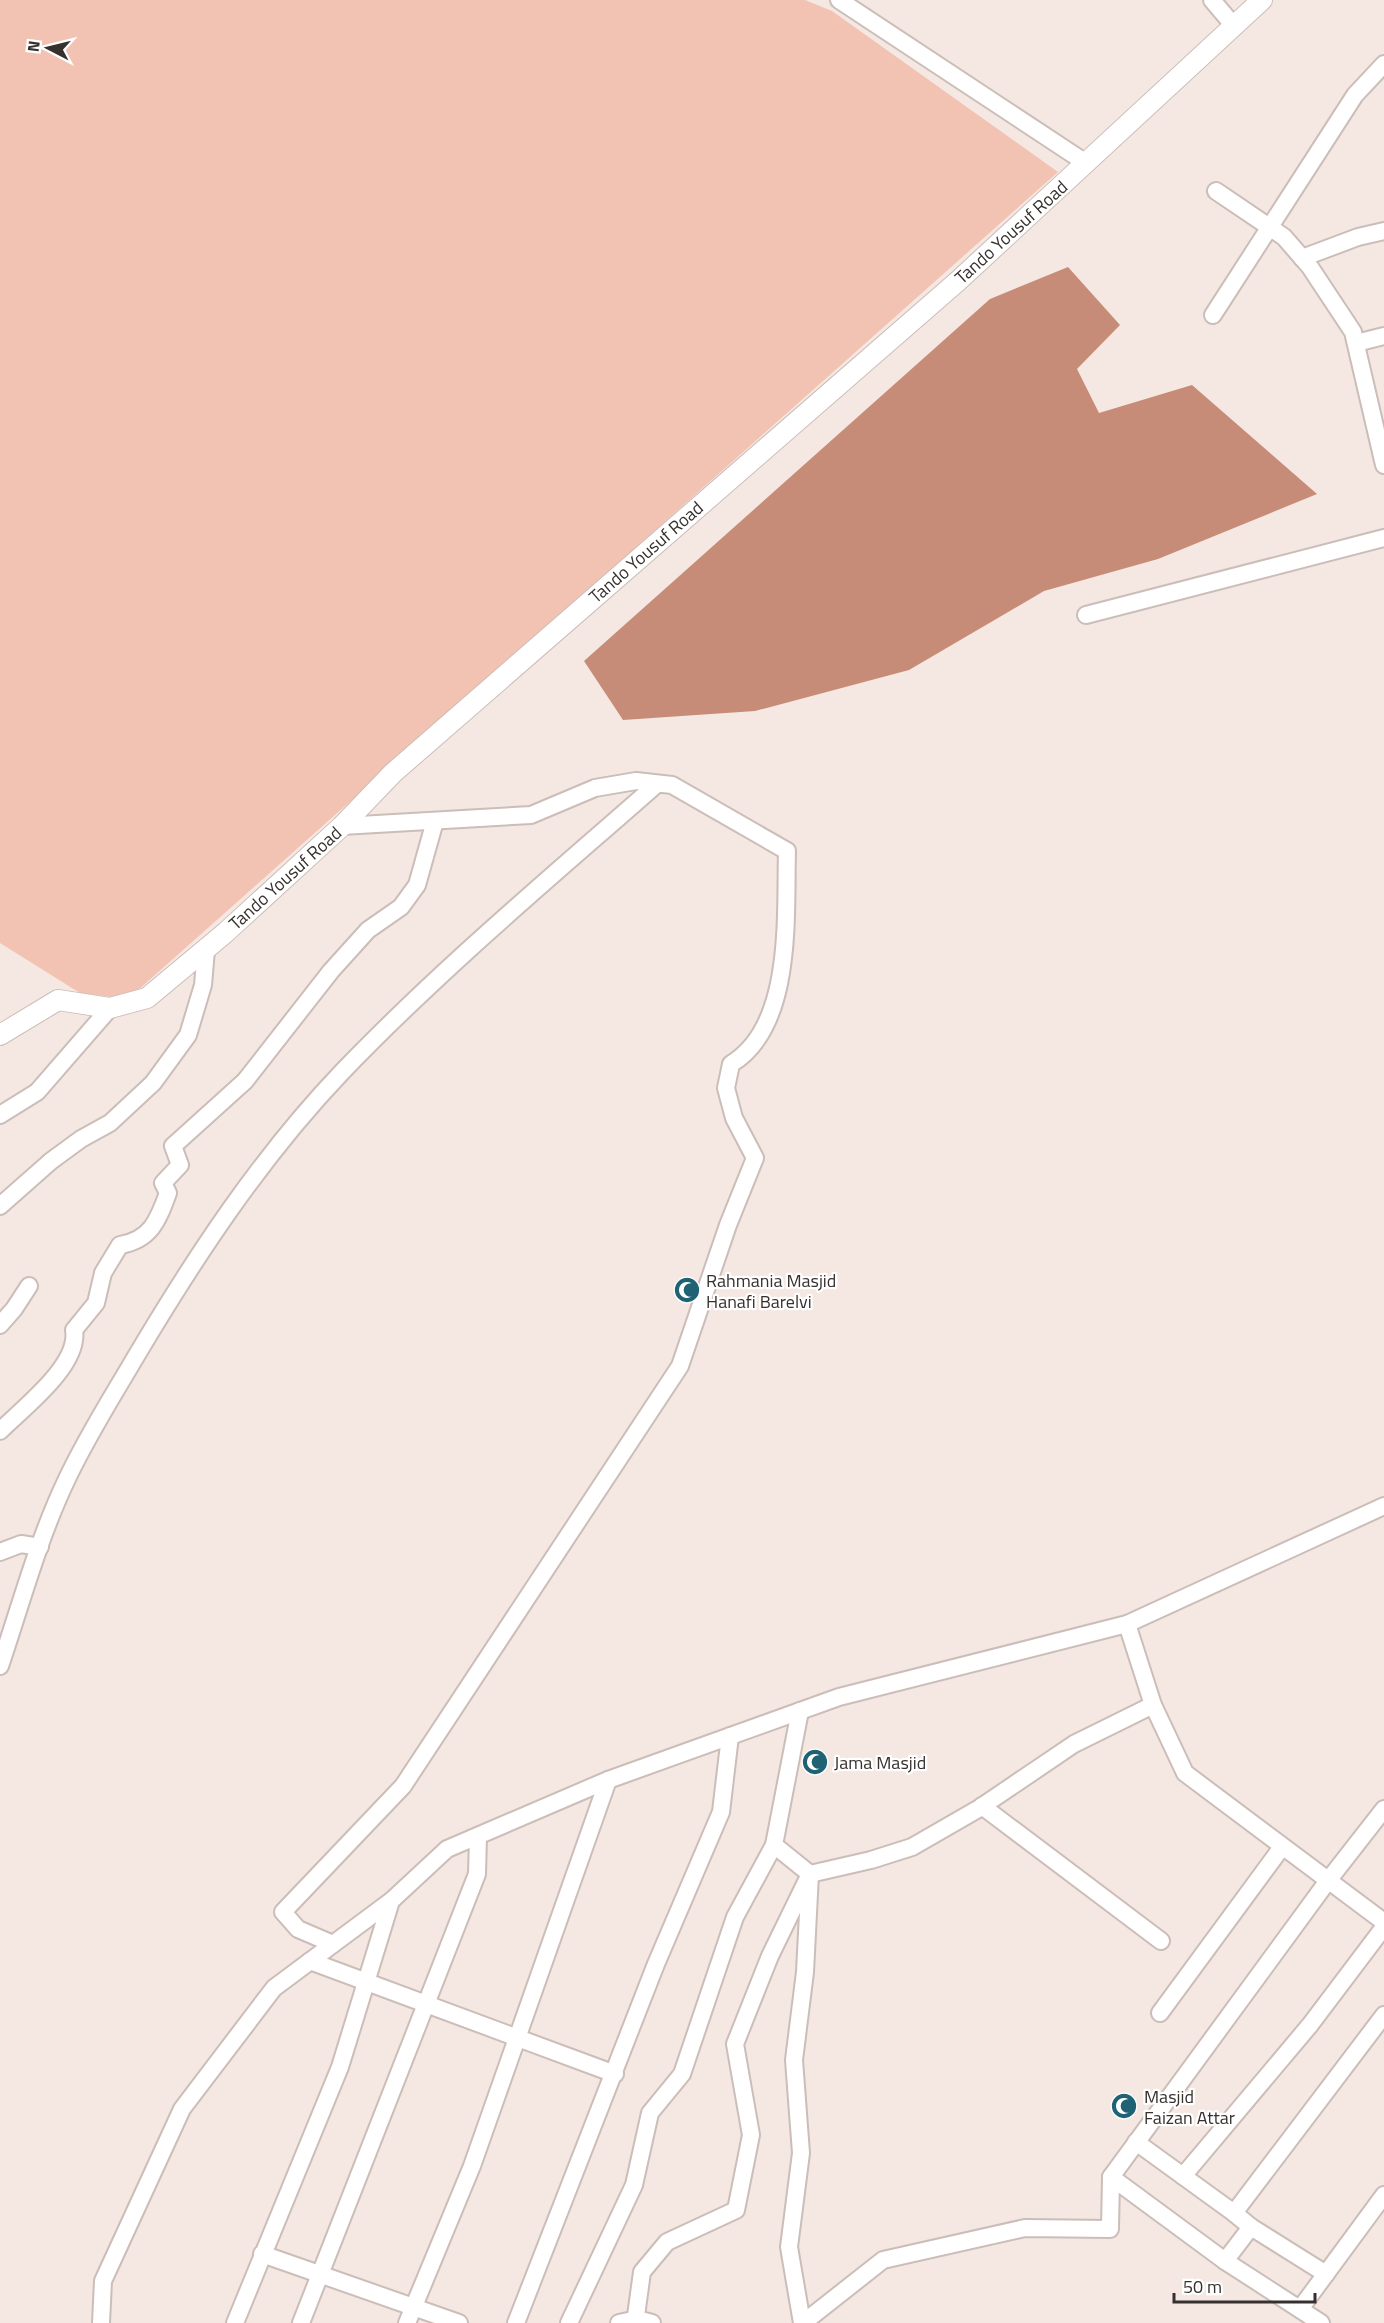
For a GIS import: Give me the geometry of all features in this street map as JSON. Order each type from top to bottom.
[{"type":"street","points":[[838,0],[1086,163]]},
{"type":"street","points":[[1212,0],[1234,26]]},
{"type":"street","name":"Tando Yousuf Road","points":[[0,1035],[58,1000],[110,1008],[147,998],[206,950],[342,826],[393,773],[958,281],[1262,0]]},
{"type":"street","points":[[1213,315],[1355,95],[1384,64]]},
{"type":"street","points":[[1216,191],[1270,226],[1302,258],[1353,332],[1384,465]]},
{"type":"street","points":[[1302,258],[1358,237],[1384,231]]},
{"type":"street","points":[[1356,343],[1384,336]]},
{"type":"street","points":[[1086,615],[1384,538]]},
{"type":"street","points":[[333,1944],[298,1929],[283,1912],[403,1786],[680,1366],[728,1225],[755,1158],[734,1118],[726,1088],[731,1064],[745,1056],[760,1037],[776,996],[785,940],[786,851],[672,785],[636,781],[595,788],[531,815],[342,826]]},
{"type":"street","points":[[0,1666],[64,1483],[85,1441],[183,1276],[260,1168],[340,1074],[443,971],[657,784]]},
{"type":"street","points":[[0,1431],[56,1376],[76,1340],[74,1330],[96,1303],[103,1274],[120,1245],[135,1243],[149,1232],[159,1218],[168,1192],[163,1183],[180,1165],[174,1146],[245,1080],[331,971],[368,930],[401,907],[417,885],[435,821]]},
{"type":"street","points":[[0,1206],[81,1138],[110,1123],[153,1083],[188,1035],[203,985],[206,950]]},
{"type":"street","points":[[0,1115],[37,1092],[110,1008]]},
{"type":"street","points":[[0,1325],[29,1286]]},
{"type":"street","points":[[101,2323],[103,2281],[182,2109],[273,1988],[391,1901],[447,1849],[608,1780],[839,1697],[1127,1624],[1384,1506]]},
{"type":"street","points":[[0,1552],[21,1544],[40,1547]]},
{"type":"street","points":[[1127,1624],[1153,1705],[1185,1773],[1327,1882],[1384,1922]]},
{"type":"street","points":[[810,1874],[870,1860],[912,1847],[982,1806],[1074,1743],[1153,1705]]},
{"type":"street","points":[[569,2323],[634,2186],[650,2113],[682,2074],[735,1917],[774,1845],[800,1711]]},
{"type":"street","points":[[516,2323],[656,1964],[721,1812],[730,1736]]},
{"type":"street","points":[[407,2323],[472,2166],[608,1780]]},
{"type":"street","points":[[982,1806],[1161,1941]]},
{"type":"street","points":[[810,1874],[805,1972],[794,2060],[801,2153],[789,2247],[802,2323],[883,2260],[1025,2228],[1110,2229],[1111,2177],[1327,1882],[1384,1809]]},
{"type":"street","points":[[301,2323],[428,2004],[477,1874],[478,1836]]},
{"type":"street","points":[[774,1845],[810,1874]]},
{"type":"street","points":[[1160,2013],[1282,1847]]},
{"type":"street","points":[[619,2323],[641,2322],[642,2272],[667,2242],[736,2210],[751,2135],[735,2044],[770,1956],[810,1874]]},
{"type":"street","points":[[235,2323],[340,2067],[391,1901]]},
{"type":"street","points":[[1183,2176],[1310,2025],[1384,1927]]},
{"type":"street","points":[[310,1961],[615,2074]]},
{"type":"street","points":[[1234,2213],[1384,2015]]},
{"type":"street","points":[[1136,2142],[1251,2227],[1326,2274]]},
{"type":"street","points":[[1111,2177],[1225,2261],[1322,2323]]},
{"type":"street","points":[[1300,2309],[1384,2195]]},
{"type":"street","points":[[1225,2261],[1251,2227]]},
{"type":"street","points":[[262,2254],[459,2323]]},
{"type":"shaded area","points":[[0,0],[805,0],[832,11],[1058,172],[128,999],[80,993],[0,943]]},
{"type":"shaded area","points":[[1068,267],[1120,325],[1077,369],[1099,413],[1192,385],[1317,494],[1158,559],[1044,591],[909,670],[755,711],[623,720],[584,661],[990,299]]},
{"type":"place","name":"Rahmania Masjid Hanafi Barelvi","points":[[687,1290]]},
{"type":"place","name":"Jama Masjid","points":[[815,1762]]},
{"type":"place","name":"Masjid Faizan Attar","points":[[1124,2106]]}]
